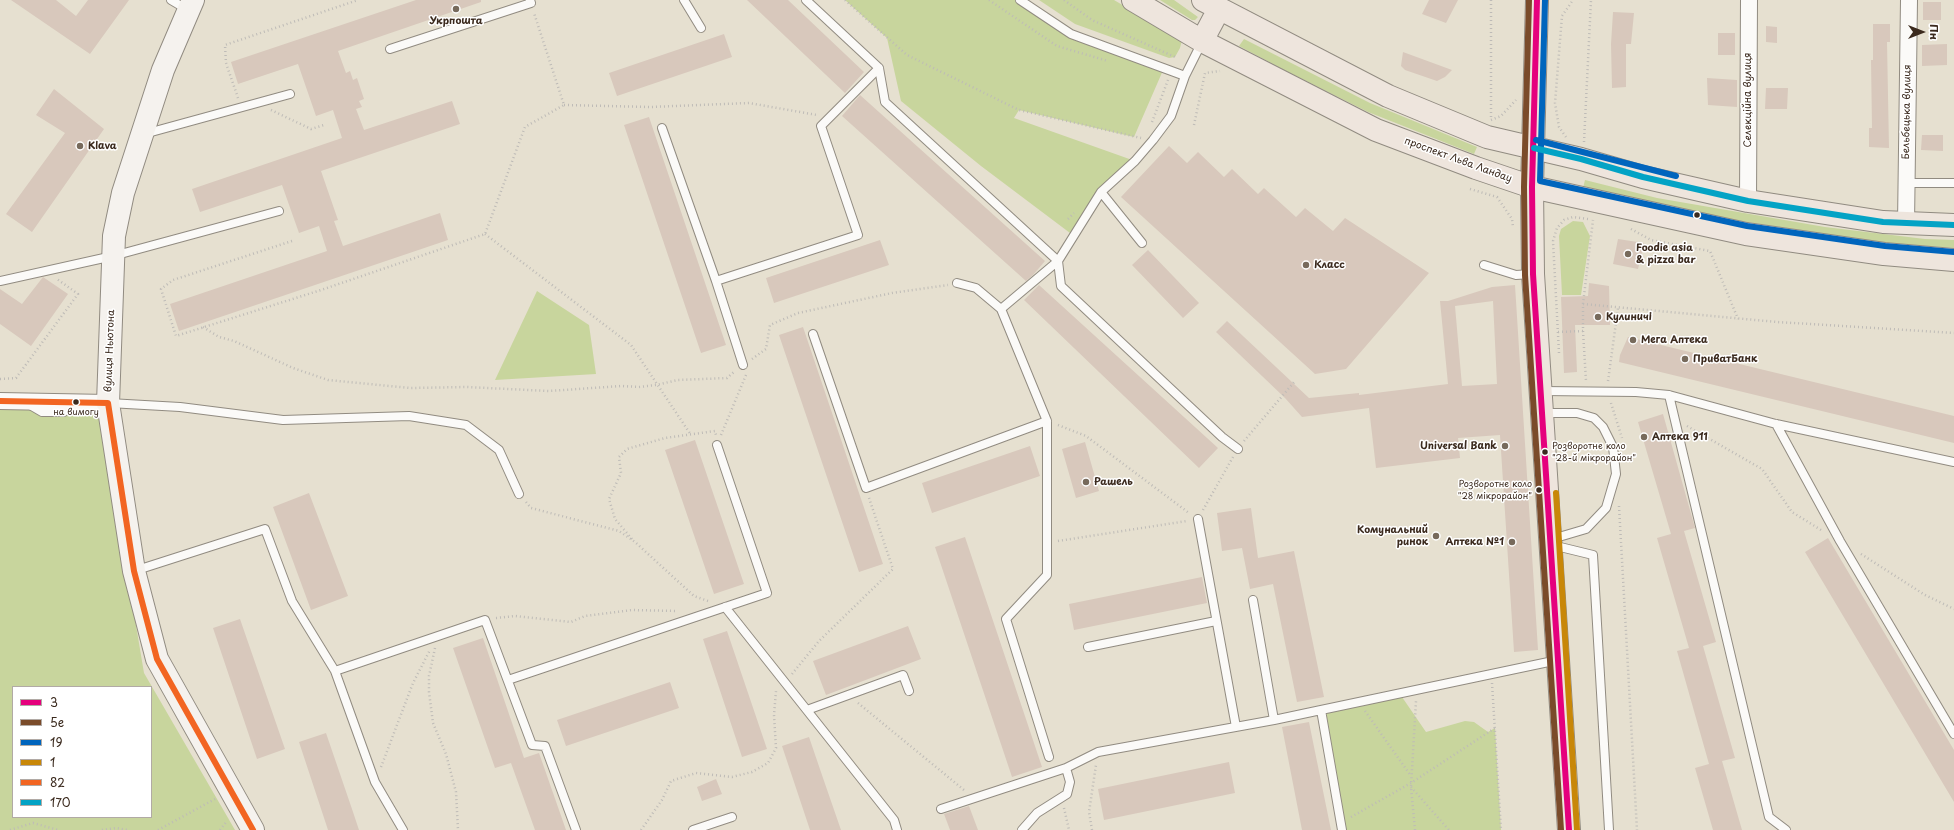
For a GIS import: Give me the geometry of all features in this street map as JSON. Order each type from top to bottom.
[{"type":"main road","name":"проспект Льва Ландау","points":[[1133,0],[1202,41],[1376,130],[1476,168],[1532,187],[1746,234],[1884,254],[1954,260]]},
{"type":"main road","points":[[1537,0],[1532,187],[1533,274],[1542,391],[1569,830]]},
{"type":"main road","points":[[1202,41],[1215,3],[1388,96],[1487,137],[1581,159],[1643,177],[1748,201],[1906,224],[1954,225]]},
{"type":"street","name":"Селекційна вулиця","points":[[1748,201],[1749,0]]},
{"type":"street","name":"Бельбецька вулиця","points":[[1906,224],[1909,0]]},
{"type":"street","name":"вулиця Ньютона","points":[[184,3],[123,193],[114,236],[108,403],[134,571],[157,659],[253,830]]},
{"type":"street","points":[[0,401],[108,403]]},
{"type":"lane","points":[[684,0],[701,28]]},
{"type":"lane","points":[[806,0],[878,68],[884,102],[1058,261],[1061,286],[1222,437],[1238,449]]},
{"type":"lane","points":[[1020,0],[1070,34],[1185,76]]},
{"type":"lane","points":[[390,49],[530,2]]},
{"type":"lane","points":[[1001,309],[1058,261],[1101,192],[1135,161],[1149,140],[1171,116],[1185,76],[1202,41]]},
{"type":"lane","points":[[716,281],[858,235],[821,126],[878,68]]},
{"type":"lane","points":[[141,135],[290,94]]},
{"type":"lane","points":[[662,128],[716,281],[743,365]]},
{"type":"lane","points":[[1906,182],[1954,183]]},
{"type":"lane","points":[[1101,192],[1142,243]]},
{"type":"lane","points":[[0,282],[46,270],[113,256],[278,211]]},
{"type":"lane","points":[[1484,265],[1516,275],[1533,274]]},
{"type":"lane","points":[[957,283],[976,288],[1001,309],[1047,421],[1047,575],[1006,619],[1049,757]]},
{"type":"lane","points":[[813,334],[866,488],[1047,421]]},
{"type":"lane","points":[[1542,391],[1607,391],[1669,395],[1776,424],[1954,462]]},
{"type":"lane","points":[[1669,395],[1769,817],[1786,830]]},
{"type":"lane","points":[[108,403],[180,407],[283,420],[409,416],[466,425],[499,450],[519,494]]},
{"type":"lane","points":[[1543,414],[1577,413],[1594,418],[1603,427],[1613,447],[1616,474],[1606,508],[1586,529],[1551,542]]},
{"type":"lane","points":[[1776,424],[1840,541],[1954,734]]},
{"type":"lane","points":[[508,680],[767,593],[717,445]]},
{"type":"lane","points":[[1198,519],[1236,727]]},
{"type":"lane","points":[[134,571],[265,529],[292,602],[335,671],[375,782],[403,830]]},
{"type":"lane","points":[[1551,542],[1593,555],[1609,830]]},
{"type":"lane","points":[[1253,600],[1274,720]]},
{"type":"lane","points":[[725,607],[894,820],[897,830]]},
{"type":"lane","points":[[335,671],[485,620],[532,744],[545,746],[576,830]]},
{"type":"lane","points":[[1088,648],[1216,621]]},
{"type":"lane","points":[[941,809],[1066,768],[1098,752],[1274,720],[1558,660]]},
{"type":"lane","points":[[807,710],[903,675],[909,692]]},
{"type":"lane","points":[[1321,710],[1341,826]]},
{"type":"lane","points":[[1022,830],[1037,813],[1067,794],[1070,782],[1066,768]]},
{"type":"lane","points":[[693,830],[732,817]]},
{"type":"path","points":[[324,124],[311,129],[257,104],[240,101],[226,63],[225,45],[358,0]]},
{"type":"path","points":[[845,0],[907,55],[1019,110],[1149,140]]},
{"type":"path","points":[[989,0],[1057,46],[1112,62]]},
{"type":"path","points":[[1064,0],[1092,20],[1175,57]]},
{"type":"path","points":[[1491,0],[1490,120],[1501,116],[1517,100]]},
{"type":"path","points":[[1572,139],[1566,137],[1559,128],[1555,103],[1562,16],[1573,0]]},
{"type":"path","points":[[1578,142],[1584,144],[1591,0]]},
{"type":"path","points":[[530,2],[564,105]]},
{"type":"path","points":[[1194,124],[1206,73],[1221,71]]},
{"type":"path","points":[[1140,144],[1149,140],[1169,78],[1162,76]]},
{"type":"path","points":[[485,234],[525,128],[564,105],[650,107],[749,103],[829,118]]},
{"type":"path","points":[[1068,219],[1079,207]]},
{"type":"path","points":[[1559,353],[1553,241],[1556,228],[1564,220],[1573,217],[1600,222]]},
{"type":"path","points":[[1586,391],[1583,304],[1594,220]]},
{"type":"path","points":[[1627,228],[1634,230],[1650,240],[1710,251],[1738,319]]},
{"type":"path","points":[[292,241],[173,280],[161,289],[176,336],[203,326],[328,288],[485,234]]},
{"type":"path","points":[[485,234],[631,345],[656,386],[691,435]]},
{"type":"path","points":[[0,378],[16,378],[78,294],[46,270]]},
{"type":"path","points":[[203,326],[218,337],[234,342],[293,368],[328,380],[410,388],[467,388],[549,391],[621,386],[656,386],[678,380],[727,378],[766,349],[770,325],[798,314],[892,293],[957,283]]},
{"type":"path","points":[[1583,304],[1738,319],[1954,333]]},
{"type":"path","points":[[1618,308],[1607,391],[1617,420],[1623,446]]},
{"type":"path","points":[[1558,332],[1583,331]]},
{"type":"path","points":[[717,445],[746,375],[743,365]]},
{"type":"path","points":[[1047,421],[1086,436],[1198,519]]},
{"type":"path","points":[[717,445],[715,431],[665,438],[627,449],[619,457],[621,473],[609,499],[615,519],[635,542],[694,596],[725,607]]},
{"type":"path","points":[[519,494],[531,508],[619,531],[635,542]]},
{"type":"path","points":[[1620,500],[1636,830]]},
{"type":"path","points":[[1047,543],[1198,519]]},
{"type":"path","points":[[485,620],[515,616],[571,622],[585,616],[632,610],[676,610],[697,616]]},
{"type":"path","points":[[375,782],[414,683],[438,636]]},
{"type":"path","points":[[438,636],[429,676],[429,692],[433,723],[446,754],[456,792],[458,830]]},
{"type":"path","points":[[792,674],[796,679]]},
{"type":"path","points":[[1492,675],[1501,830]]},
{"type":"path","points":[[1415,830],[1411,783],[1417,690]]},
{"type":"path","points":[[858,702],[973,798]]},
{"type":"path","points":[[1359,702],[1412,776]]},
{"type":"path","points":[[1341,826],[1411,783],[1495,728]]},
{"type":"path","points":[[1092,830],[1089,812],[1098,752]]},
{"type":"path","points":[[1411,787],[1449,830]]},
{"type":"path","points":[[158,830],[203,804],[231,791]]},
{"type":"path","points":[[1061,798],[1069,830]]},
{"type":"path","points":[[10,830],[33,823],[58,830]]},
{"type":"path","points":[[102,830],[116,828],[128,830]]},
{"type":"green space","points":[[845,0],[1020,0],[1071,34],[1164,68],[1134,137],[1019,110],[1014,118],[1135,161],[1101,192],[1074,236],[981,166],[901,101],[887,38]]},
{"type":"green space","points":[[1039,0],[1114,0],[1182,40],[1180,48],[1175,57],[1169,58],[1075,24]]},
{"type":"green space","points":[[1160,0],[1174,0],[1198,17],[1195,20],[1192,20]]},
{"type":"green space","points":[[1244,39],[1370,103],[1477,147],[1474,154],[1368,112],[1286,71],[1239,46]]},
{"type":"green space","points":[[1585,180],[1657,198],[1825,227],[1925,239],[1954,240],[1954,248],[1877,242],[1668,208],[1583,188]]},
{"type":"green space","points":[[1573,221],[1583,222],[1590,236],[1581,295],[1562,295],[1559,236],[1561,229]]},
{"type":"green space","points":[[537,291],[589,325],[596,374],[495,380]]},
{"type":"green space","points":[[0,407],[93,408],[102,423],[144,673],[152,686],[12,686],[12,818],[152,818],[152,687],[235,830],[0,830]]},
{"type":"green space","points":[[1402,697],[1426,732],[1465,721],[1474,722],[1488,732],[1495,728],[1501,830],[1346,830],[1326,712]]},
{"type":"building","points":[[11,0],[56,0],[76,16],[88,0],[129,0],[90,54]]},
{"type":"building","points":[[416,0],[481,0],[481,2],[338,51],[346,73],[350,71],[353,80],[357,78],[364,99],[359,101],[362,107],[356,109],[364,130],[452,101],[460,124],[321,171],[338,220],[334,221],[343,246],[440,213],[448,240],[179,331],[170,304],[327,251],[319,226],[299,233],[282,185],[200,212],[192,189],[342,138],[333,110],[316,116],[298,64],[238,84],[231,62]]},
{"type":"building","points":[[747,0],[788,0],[864,72],[845,93]]},
{"type":"building","points":[[1429,0],[1458,0],[1446,23],[1422,14]]},
{"type":"building","points":[[1923,2],[1941,2],[1941,20],[1923,20]]},
{"type":"building","points":[[1613,12],[1634,13],[1631,44],[1626,44],[1626,87],[1612,88],[1611,44]]},
{"type":"building","points":[[1873,24],[1890,24],[1890,42],[1887,42],[1889,148],[1869,147],[1869,128],[1872,128],[1871,60],[1873,60]]},
{"type":"building","points":[[1766,26],[1777,27],[1777,43],[1766,42]]},
{"type":"building","points":[[1718,33],[1735,33],[1735,55],[1718,55]]},
{"type":"building","points":[[724,34],[732,57],[617,96],[609,73]]},
{"type":"building","points":[[1947,44],[1947,65],[1922,66],[1922,45]]},
{"type":"building","points":[[1403,52],[1452,70],[1445,77],[1437,81],[1405,70],[1401,66]]},
{"type":"building","points":[[1707,78],[1737,80],[1737,107],[1708,105]]},
{"type":"building","points":[[1766,88],[1788,88],[1787,109],[1765,109]]},
{"type":"building","points":[[54,89],[104,129],[32,232],[6,214],[65,133],[36,115]]},
{"type":"building","points":[[860,95],[1045,261],[1033,275],[1026,281],[842,116]]},
{"type":"building","points":[[649,117],[726,345],[701,353],[624,125]]},
{"type":"building","points":[[1922,135],[1943,135],[1943,151],[1921,150]]},
{"type":"building","name":"Класс","points":[[1169,146],[1187,163],[1198,152],[1224,177],[1232,169],[1258,194],[1264,188],[1296,217],[1305,208],[1333,231],[1345,218],[1429,273],[1346,369],[1315,374],[1121,197]]},
{"type":"building","name":"Foodie asia & pizza bar","points":[[1618,239],[1644,243],[1638,269],[1613,264]]},
{"type":"building","points":[[880,240],[889,265],[774,303],[766,278]]},
{"type":"building","points":[[1148,250],[1199,303],[1183,318],[1132,265]]},
{"type":"building","points":[[43,277],[68,294],[31,346],[0,324],[0,289],[22,304]]},
{"type":"building","points":[[1589,283],[1609,286],[1610,325],[1575,325],[1577,372],[1564,373],[1561,297],[1588,296]]},
{"type":"building","points":[[1039,285],[1218,448],[1199,468],[1024,300]]},
{"type":"building","points":[[1515,285],[1538,650],[1514,652],[1500,435],[1458,438],[1460,458],[1376,468],[1369,408],[1302,417],[1285,398],[1216,332],[1227,321],[1309,398],[1359,393],[1359,395],[1448,384],[1440,301],[1448,301],[1492,287]],"holes":[[[1493,301],[1497,384],[1462,386],[1455,306]]]},
{"type":"building","points":[[803,327],[883,564],[859,572],[779,335]]},
{"type":"building","points":[[1628,337],[1954,416],[1954,443],[1619,362],[1620,355]]},
{"type":"building","points":[[1663,414],[1695,528],[1684,531],[1716,642],[1703,646],[1735,758],[1722,761],[1742,830],[1713,830],[1695,768],[1709,764],[1677,651],[1689,648],[1657,538],[1671,534],[1638,422]]},
{"type":"building","points":[[695,440],[744,584],[714,594],[665,450]]},
{"type":"building","points":[[1085,442],[1099,491],[1076,498],[1062,449]]},
{"type":"building","points":[[1030,446],[1040,476],[932,513],[922,483]]},
{"type":"building","points":[[309,493],[348,596],[311,610],[273,507]]},
{"type":"building","points":[[1251,508],[1258,558],[1294,551],[1324,697],[1297,702],[1273,584],[1250,589],[1242,548],[1222,551],[1217,513]]},
{"type":"building","points":[[965,537],[1042,767],[1012,777],[935,547]]},
{"type":"building","points":[[1828,538],[1954,750],[1954,802],[1805,552]]},
{"type":"building","points":[[1202,577],[1207,603],[1074,630],[1069,604]]},
{"type":"building","points":[[240,619],[285,749],[257,759],[213,628]]},
{"type":"building","points":[[908,626],[921,659],[826,695],[813,661]]},
{"type":"building","points":[[727,631],[767,749],[742,757],[703,639]]},
{"type":"building","points":[[483,638],[524,758],[539,753],[566,830],[535,830],[511,763],[495,768],[453,648]]},
{"type":"building","points":[[670,682],[679,708],[566,746],[557,720]]},
{"type":"building","points":[[1309,722],[1331,830],[1302,830],[1282,727]]},
{"type":"building","points":[[326,733],[359,830],[328,830],[299,742]]},
{"type":"building","points":[[809,737],[841,830],[810,830],[782,746]]},
{"type":"building","points":[[1229,762],[1235,793],[1104,820],[1098,789]]},
{"type":"building","points":[[716,779],[722,794],[702,801],[697,787]]},
{"type":"building","points":[[969,806],[978,830],[950,830],[944,814]]},
{"type":"transit line","name":"5е","points":[[1529,0],[1524,187],[1525,275],[1561,830]]},
{"type":"transit line","name":"3","points":[[1537,0],[1532,187],[1533,274],[1569,830]]},
{"type":"transit line","name":"19","points":[[1545,0],[1540,181],[1747,226],[1885,246],[1954,252]]},
{"type":"transit line","name":"19","points":[[1536,140],[1676,176]]},
{"type":"transit line","name":"170","points":[[1534,148],[1581,159],[1643,177],[1748,201],[1883,222],[1954,225]]},
{"type":"transit line","name":"82","points":[[0,401],[108,403],[134,571],[157,659],[253,830]]},
{"type":"transit line","name":"1","points":[[1556,493],[1577,830]]},
{"type":"place","name":"Укрпошта","points":[[456,9]]},
{"type":"place","name":"Klava","points":[[80,146]]},
{"type":"place","name":"Foodie asia & pizza bar","points":[[1628,254]]},
{"type":"place","name":"Класс","points":[[1306,265]]},
{"type":"place","name":"Кулиничі","points":[[1598,317]]},
{"type":"place","name":"Мега Аптека","points":[[1633,340]]},
{"type":"place","name":"ПриватБанк","points":[[1685,359]]},
{"type":"place","name":"на вимогу","points":[[76,402]]},
{"type":"place","name":"Аптека 911","points":[[1644,437]]},
{"type":"place","name":"Universal Bank","points":[[1505,446]]},
{"type":"place","name":"Розворотне коло \"28-й мікрорайон\"","points":[[1545,452]]},
{"type":"place","name":"Рашель","points":[[1086,482]]},
{"type":"place","name":"Розворотне коло \"28 мікрорайон\"","points":[[1539,490]]},
{"type":"place","name":"Комунальний ринок","points":[[1436,536]]},
{"type":"place","name":"Аптека №1","points":[[1512,542]]}]
